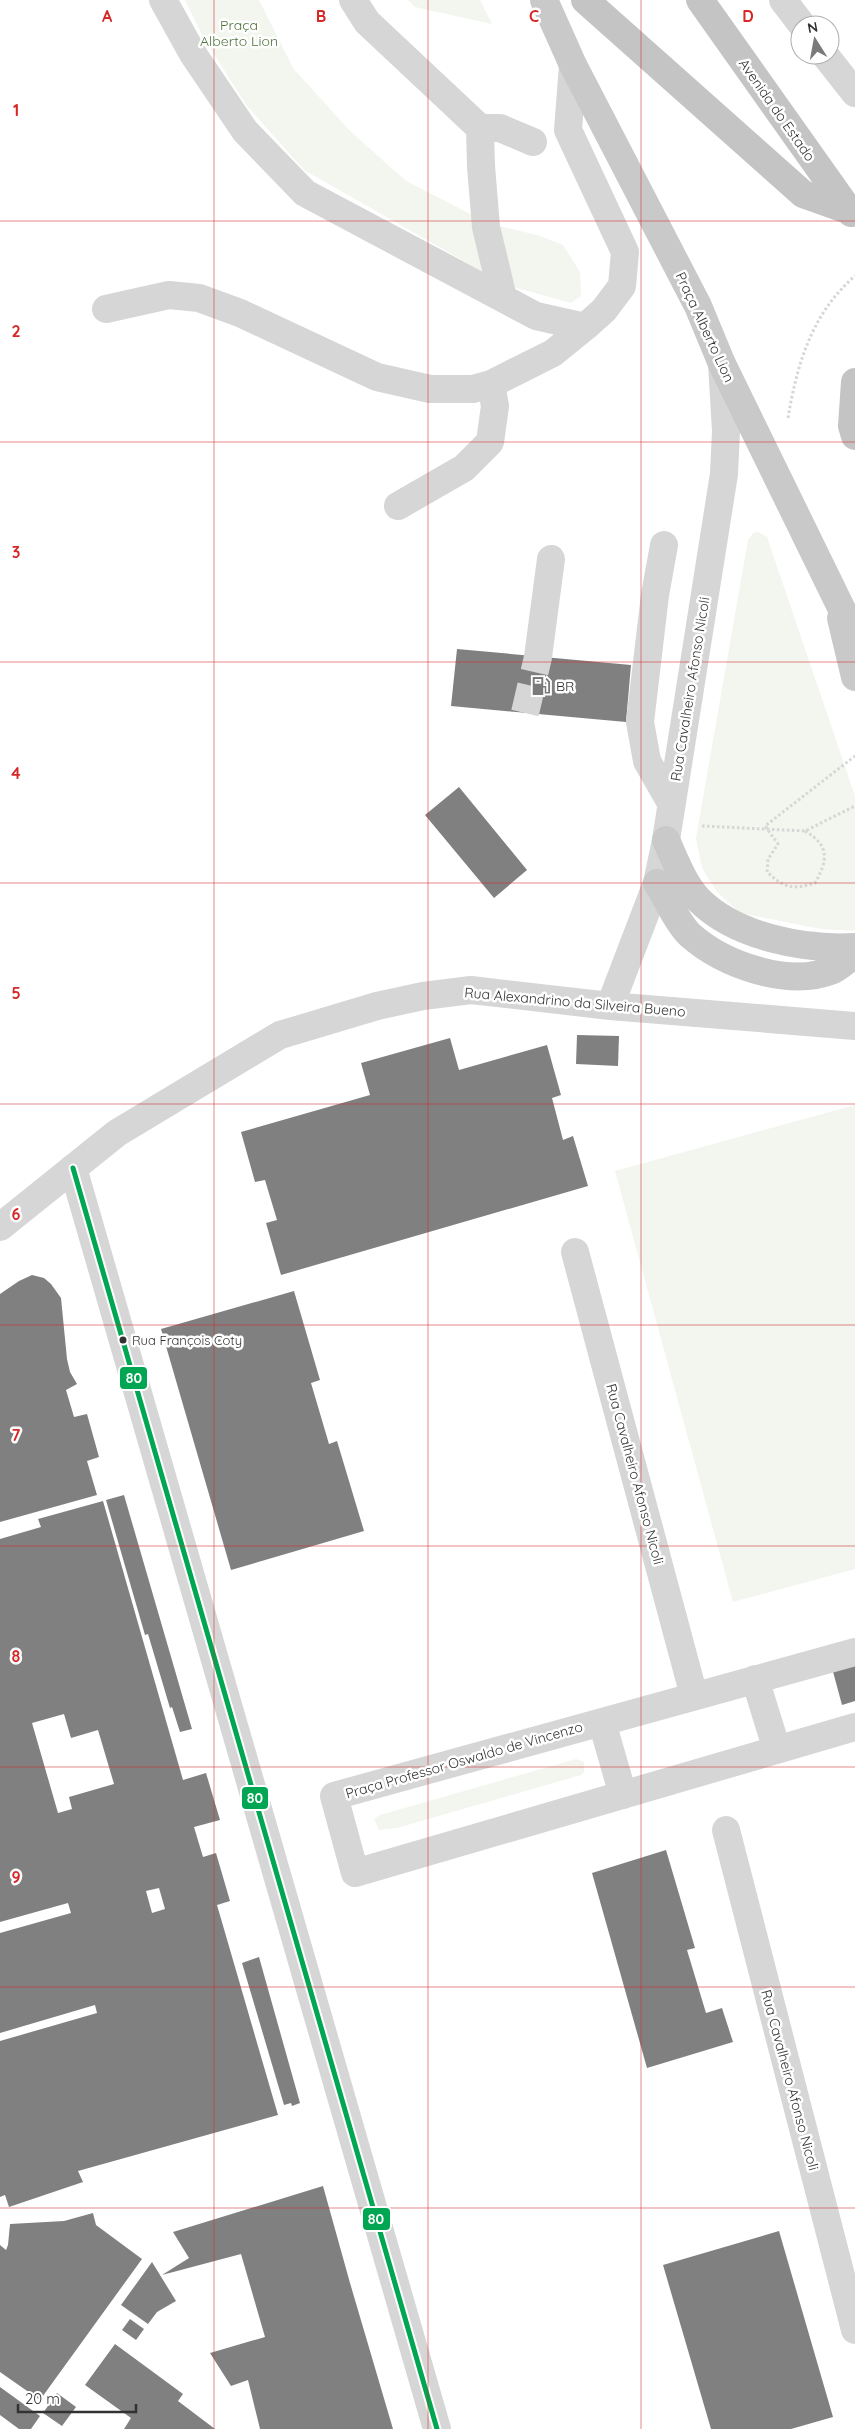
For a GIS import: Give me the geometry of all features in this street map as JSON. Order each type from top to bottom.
[{"type":"highway","points":[[585,0],[803,194],[852,215]]},
{"type":"highway","name":"Avenida do Estado","points":[[700,0],[852,215]]},
{"type":"highway","points":[[855,382],[852,426],[855,436]]},
{"type":"main road","name":"Praça Alberto Lion","points":[[544,0],[573,65],[698,306],[722,364],[834,590]]},
{"type":"main road","points":[[834,590],[855,636]]},
{"type":"main road","points":[[834,590],[855,677]]},
{"type":"main road","points":[[669,823],[684,878],[700,900],[732,924],[794,945],[855,947]]},
{"type":"main road","points":[[656,883],[688,934],[718,955],[758,972],[794,977],[833,970],[855,954]]},
{"type":"street","points":[[163,0],[193,54],[245,131],[306,193],[536,316],[586,327]]},
{"type":"street","points":[[353,0],[367,22],[480,128],[500,128],[533,142]]},
{"type":"street","points":[[783,0],[794,15]]},
{"type":"street","name":"Praça Alberto Lion","points":[[106,309],[169,295],[199,298],[240,312],[377,377],[430,389],[473,390],[491,384],[553,353],[604,310],[622,286],[625,252],[568,130],[573,65]]},
{"type":"street","points":[[832,65],[855,93]]},
{"type":"street","points":[[480,128],[486,227],[503,298]]},
{"type":"street","name":"Rua Cavalheiro Afonso Nicoli","points":[[610,1006],[656,883],[669,823],[723,482],[726,432],[722,364]]},
{"type":"street","points":[[398,506],[464,468],[490,442],[495,406],[491,384]]},
{"type":"street","points":[[664,544],[655,595],[640,722],[647,761],[669,823]]},
{"type":"street","points":[[538,657],[551,559]]},
{"type":"street","name":"Rua Alexandrino da Silveira Bueno","points":[[0,1227],[117,1133],[280,1035],[376,1006],[423,996],[471,990],[610,1006],[855,1026]]},
{"type":"street","points":[[73,1168],[437,2429]]},
{"type":"street","name":"Rua Cavalheiro Afonso Nicoli","points":[[575,1252],[694,1696]]},
{"type":"street","name":"Praça Professor Oswaldo de Vincenzo","points":[[855,1652],[334,1796],[355,1873],[855,1727]]},
{"type":"street","points":[[755,1679],[777,1750]]},
{"type":"street","points":[[602,1722],[623,1795]]},
{"type":"street","name":"Rua Cavalheiro Afonso Nicoli","points":[[726,1830],[855,2330]]},
{"type":"path","points":[[787,423],[805,345],[835,293],[855,276]]},
{"type":"path","points":[[669,823],[805,831],[816,838],[823,848],[825,866],[815,883],[798,888],[779,883],[767,872],[768,859],[778,844],[765,826],[855,756]]},
{"type":"path","points":[[805,831],[855,806]]},
{"type":"green space","name":"Praça Alberto Lion","points":[[185,0],[259,0],[293,68],[350,131],[406,181],[490,224],[537,235],[563,245],[580,272],[581,296],[571,303],[506,285],[304,170],[247,106],[203,37]]},
{"type":"green space","points":[[408,0],[480,0],[492,24],[415,7]]},
{"type":"green space","points":[[758,532],[767,537],[855,796],[855,931],[821,929],[740,913],[717,892],[702,868],[696,838],[748,540],[753,533]]},
{"type":"green space","points":[[855,1105],[855,1569],[733,1602],[615,1171]]},
{"type":"green space","points":[[576,1759],[584,1762],[584,1772],[581,1775],[397,1828],[379,1830],[374,1819],[380,1815]]},
{"type":"building","name":"BR","points":[[457,649],[631,665],[626,722],[451,706]]},
{"type":"building","points":[[459,787],[527,870],[494,898],[425,815]]},
{"type":"building","points":[[577,1035],[619,1036],[618,1066],[576,1064]]},
{"type":"building","points":[[450,1038],[459,1070],[547,1045],[561,1095],[552,1098],[563,1140],[573,1136],[588,1186],[281,1275],[266,1223],[277,1220],[265,1180],[255,1182],[241,1132],[370,1095],[361,1063]]},
{"type":"building","points":[[32,1275],[44,1278],[61,1298],[67,1359],[70,1372],[77,1384],[66,1390],[74,1417],[87,1414],[99,1457],[87,1461],[97,1495],[0,1522],[0,1294]]},
{"type":"building","points":[[294,1291],[320,1380],[311,1383],[329,1444],[337,1441],[364,1531],[231,1570],[161,1329]]},
{"type":"building","points":[[124,1495],[192,1729],[180,1732],[172,1707],[170,1708],[148,1634],[145,1635],[106,1500]]},
{"type":"building","points":[[103,1501],[183,1780],[206,1773],[220,1820],[194,1827],[203,1857],[216,1853],[230,1901],[217,1905],[278,2115],[78,2171],[83,2182],[9,2207],[5,2195],[0,2197],[0,2041],[97,2013],[95,2005],[0,2033],[0,1933],[71,1913],[68,1903],[0,1922],[0,1539],[41,1527],[38,1519]],"holes":[[[64,1714],[71,1738],[98,1730],[114,1784],[69,1797],[72,1809],[58,1813],[32,1723]],[[159,1888],[165,1909],[152,1913],[146,1891]]]},
{"type":"building","points":[[855,1662],[855,1701],[842,1705],[832,1668]]},
{"type":"building","points":[[666,1850],[695,1948],[687,1950],[706,2013],[722,2008],[733,2042],[647,2068],[592,1873]]},
{"type":"building","points":[[259,1957],[300,2103],[292,2106],[291,2103],[284,2105],[242,1963]]},
{"type":"building","points":[[323,2186],[393,2429],[260,2429],[248,2380],[231,2386],[210,2353],[265,2337],[241,2254],[162,2275],[189,2258],[173,2232]]},
{"type":"building","points":[[93,2213],[96,2225],[142,2259],[40,2400],[0,2372],[0,2245],[6,2250],[10,2224],[64,2221]]},
{"type":"building","points":[[779,2231],[833,2417],[791,2429],[711,2429],[663,2265]]},
{"type":"building","points":[[152,2262],[176,2301],[157,2312],[148,2324],[121,2305]]},
{"type":"building","points":[[130,2319],[144,2329],[136,2340],[122,2330]]},
{"type":"building","points":[[115,2344],[183,2394],[178,2401],[215,2429],[124,2429],[131,2418],[85,2385]]},
{"type":"building","points":[[0,2387],[40,2416],[31,2429],[19,2429],[0,2415]]},
{"type":"building","points":[[57,2393],[76,2407],[62,2426],[43,2413]]},
{"type":"tunnel","points":[[525,713],[538,657]]},
{"type":"transit line","name":"80","points":[[73,1168],[437,2429]]},
{"type":"place","name":"BR","points":[[541,686]]},
{"type":"place","name":"Rua François Coty","points":[[123,1340]]}]
